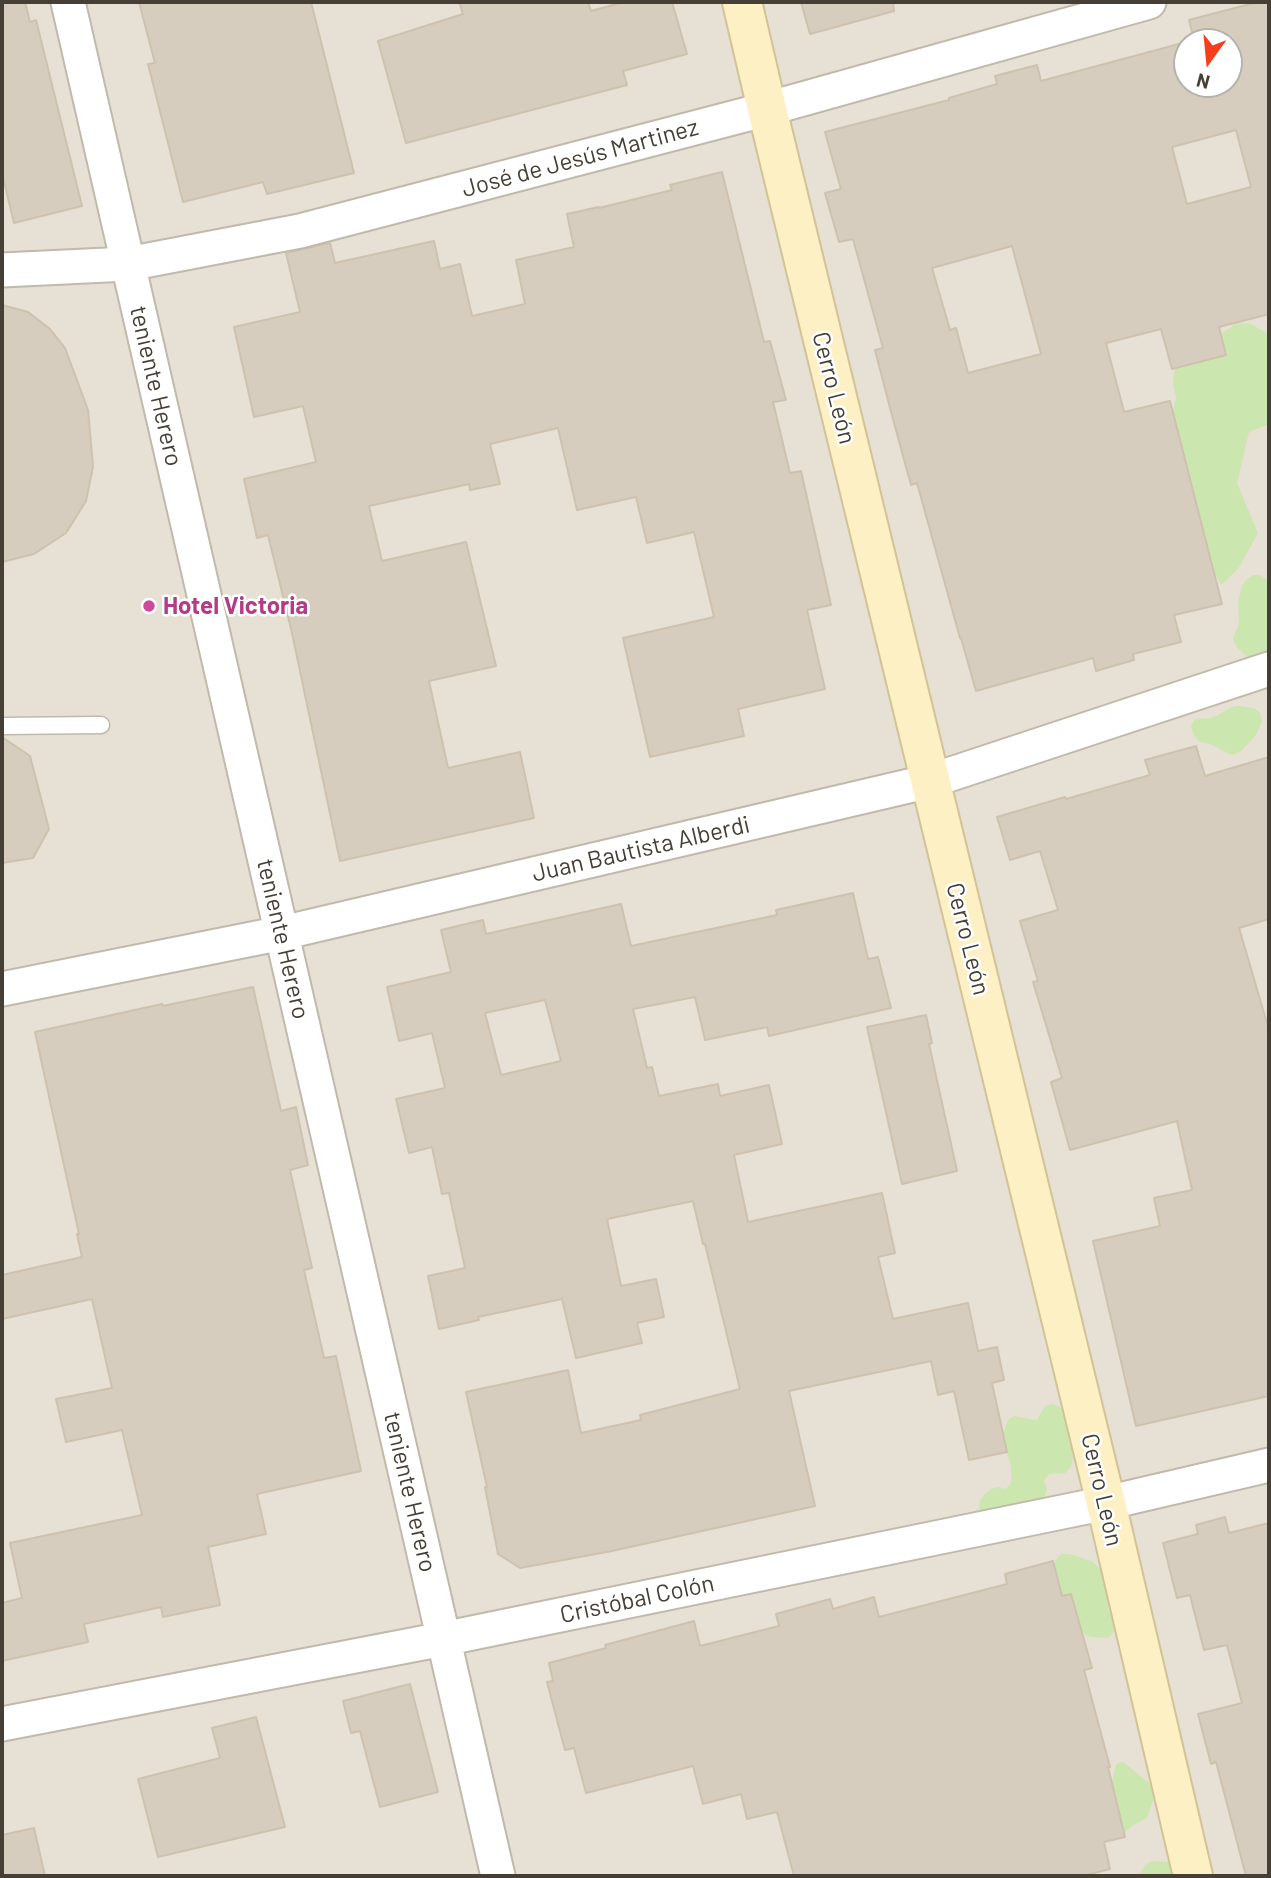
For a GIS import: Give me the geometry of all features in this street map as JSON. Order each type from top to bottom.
[{"type":"street","name":"teniente Herero","points":[[68,2],[498,1876]]},
{"type":"street","name":"Cerro León","points":[[742,2],[1106,1503],[1193,1876]]},
{"type":"street","name":"José de Jesús Martinez","points":[[2,270],[128,264],[300,230],[767,109],[1149,2]]},
{"type":"street","name":"Juan Bautista Alberdi","points":[[2,989],[282,933],[930,781],[1269,669]]},
{"type":"street","name":"Cristóbal Colón","points":[[2,1724],[443,1639],[1106,1503],[1269,1465]]},
{"type":"lane","points":[[2,726],[101,725]]},
{"type":"shaded area","points":[[2,2],[1269,2],[1269,1876],[2,1876]]},
{"type":"green space","points":[[1237,323],[1251,324],[1265,332],[1269,338],[1269,424],[1249,432],[1237,483],[1258,533],[1238,569],[1221,585],[1209,562],[1171,422],[1176,397],[1173,385],[1175,364]]},
{"type":"green space","points":[[1253,575],[1260,575],[1269,581],[1269,660],[1255,661],[1247,657],[1236,646],[1233,638],[1239,624],[1238,601],[1242,586]]},
{"type":"green space","points":[[1231,707],[1254,708],[1260,713],[1262,721],[1256,735],[1240,752],[1232,755],[1200,742],[1193,734],[1191,726],[1195,719],[1211,718]]},
{"type":"green space","points":[[1052,1404],[1066,1413],[1075,1450],[1071,1467],[1065,1473],[1049,1474],[1044,1481],[1047,1488],[1045,1496],[1035,1509],[985,1515],[979,1509],[985,1494],[998,1487],[1006,1489],[1011,1483],[1011,1467],[1002,1436],[1008,1420],[1014,1416],[1037,1420],[1045,1406]]},
{"type":"green space","points":[[1061,1554],[1091,1561],[1103,1571],[1110,1593],[1108,1609],[1119,1619],[1119,1627],[1107,1638],[1090,1637],[1071,1624],[1053,1569]]},
{"type":"green space","points":[[1123,1762],[1153,1787],[1155,1795],[1147,1818],[1122,1835],[1111,1787],[1116,1764]]},
{"type":"green space","points":[[1152,1861],[1168,1862],[1183,1868],[1191,1876],[1138,1876],[1145,1865]]},
{"type":"building","points":[[2,2],[25,2],[30,22],[36,20],[82,206],[14,223],[2,173]]},
{"type":"building","points":[[139,2],[311,2],[354,173],[267,194],[263,182],[183,202],[148,64],[155,63]]},
{"type":"building","points":[[459,2],[588,2],[591,11],[624,2],[672,2],[687,54],[623,71],[627,85],[406,143],[378,41],[463,14]]},
{"type":"building","points":[[801,2],[893,2],[894,11],[810,34]]},
{"type":"building","points":[[1258,2],[1269,2],[1269,314],[1219,327],[1226,355],[1172,369],[1161,329],[1106,343],[1124,412],[1170,401],[1222,604],[1174,615],[1181,642],[1133,654],[1134,660],[1096,671],[1093,658],[976,691],[917,483],[911,485],[890,408],[875,350],[883,348],[853,239],[839,242],[825,193],[841,189],[825,132],[949,100],[997,84],[995,76],[1037,65],[1041,81],[1173,46],[1173,98],[1243,98],[1243,28],[1191,28],[1189,20]],"holes":[[[1236,130],[1251,187],[1187,204],[1172,147]],[[1012,246],[1041,354],[968,373],[956,328],[950,330],[932,268]]]},
{"type":"building","points":[[722,172],[764,342],[770,341],[786,400],[773,402],[790,473],[801,471],[831,605],[807,610],[825,689],[738,709],[744,736],[650,757],[623,638],[714,617],[694,532],[647,543],[636,497],[577,510],[558,428],[490,444],[500,484],[470,490],[469,484],[369,506],[382,561],[466,542],[496,666],[429,681],[448,768],[520,752],[534,818],[340,861],[292,633],[268,535],[257,538],[244,479],[316,462],[303,406],[254,417],[234,327],[300,312],[286,253],[330,243],[335,263],[434,241],[440,269],[460,264],[472,316],[525,304],[516,260],[574,247],[567,214],[672,190],[670,185]]},
{"type":"building","points":[[2,305],[28,312],[50,329],[65,348],[88,410],[93,467],[86,501],[66,533],[34,554],[2,562]]},
{"type":"building","points":[[2,737],[30,756],[49,829],[33,858],[2,863]]},
{"type":"building","points":[[1196,746],[1205,776],[1269,757],[1269,919],[1239,928],[1269,1030],[1269,1396],[1136,1426],[1093,1241],[1160,1226],[1154,1198],[1192,1190],[1177,1121],[1070,1150],[1051,1082],[1062,1078],[1033,982],[1038,981],[1020,921],[1058,910],[1040,851],[1010,860],[997,817],[1150,775],[1145,760]]},
{"type":"building","points":[[853,893],[868,959],[878,957],[891,1008],[769,1036],[767,1027],[705,1040],[695,997],[633,1009],[647,1068],[652,1067],[659,1096],[718,1084],[720,1096],[769,1085],[782,1144],[734,1155],[748,1222],[882,1193],[895,1253],[878,1257],[893,1319],[968,1303],[978,1351],[997,1347],[1004,1380],[992,1383],[1007,1452],[969,1460],[954,1391],[938,1395],[931,1361],[789,1391],[815,1506],[612,1551],[520,1568],[498,1554],[487,1487],[466,1392],[568,1370],[581,1433],[641,1420],[640,1415],[740,1389],[693,1201],[607,1219],[621,1286],[656,1279],[664,1317],[637,1323],[642,1343],[576,1358],[562,1299],[478,1317],[479,1320],[439,1329],[428,1276],[465,1268],[449,1193],[442,1194],[432,1147],[409,1153],[396,1099],[445,1088],[432,1033],[399,1041],[387,987],[451,972],[441,930],[483,920],[486,934],[621,904],[631,946],[777,915],[776,910]],"holes":[[[545,1000],[561,1061],[501,1075],[485,1013]]]},
{"type":"building","points":[[253,987],[281,1111],[296,1107],[308,1165],[290,1170],[312,1268],[304,1270],[324,1358],[336,1356],[361,1471],[257,1494],[266,1534],[208,1547],[220,1605],[163,1617],[161,1607],[84,1624],[88,1642],[2,1661],[2,1603],[22,1598],[10,1543],[142,1515],[122,1430],[66,1442],[56,1399],[112,1388],[92,1299],[2,1319],[2,1275],[82,1257],[35,1032]]},
{"type":"building","points":[[926,1015],[932,1043],[929,1044],[957,1171],[902,1184],[867,1027]]},
{"type":"building","points":[[1225,1517],[1229,1533],[1269,1523],[1269,1876],[1246,1876],[1216,1762],[1211,1764],[1198,1714],[1242,1703],[1227,1645],[1204,1650],[1190,1595],[1177,1598],[1163,1543],[1198,1534],[1196,1525]]},
{"type":"building","points":[[1053,1561],[1062,1596],[1071,1594],[1092,1668],[1084,1670],[1110,1767],[1125,1837],[1104,1842],[1110,1869],[1082,1876],[794,1876],[777,1812],[747,1819],[741,1794],[703,1804],[693,1766],[586,1793],[574,1748],[565,1750],[547,1682],[553,1681],[549,1663],[694,1621],[700,1646],[779,1626],[776,1614],[830,1599],[833,1609],[874,1597],[879,1617],[1007,1584],[1005,1574]]},
{"type":"building","points":[[410,1684],[438,1792],[380,1807],[360,1731],[351,1733],[343,1701]]},
{"type":"building","points":[[256,1717],[285,1827],[158,1857],[138,1779],[220,1758],[212,1728]]},
{"type":"building","points":[[34,1828],[45,1876],[2,1876],[2,1835]]},
{"type":"place","name":"Hotel Victoria","points":[[149,606]]}]
